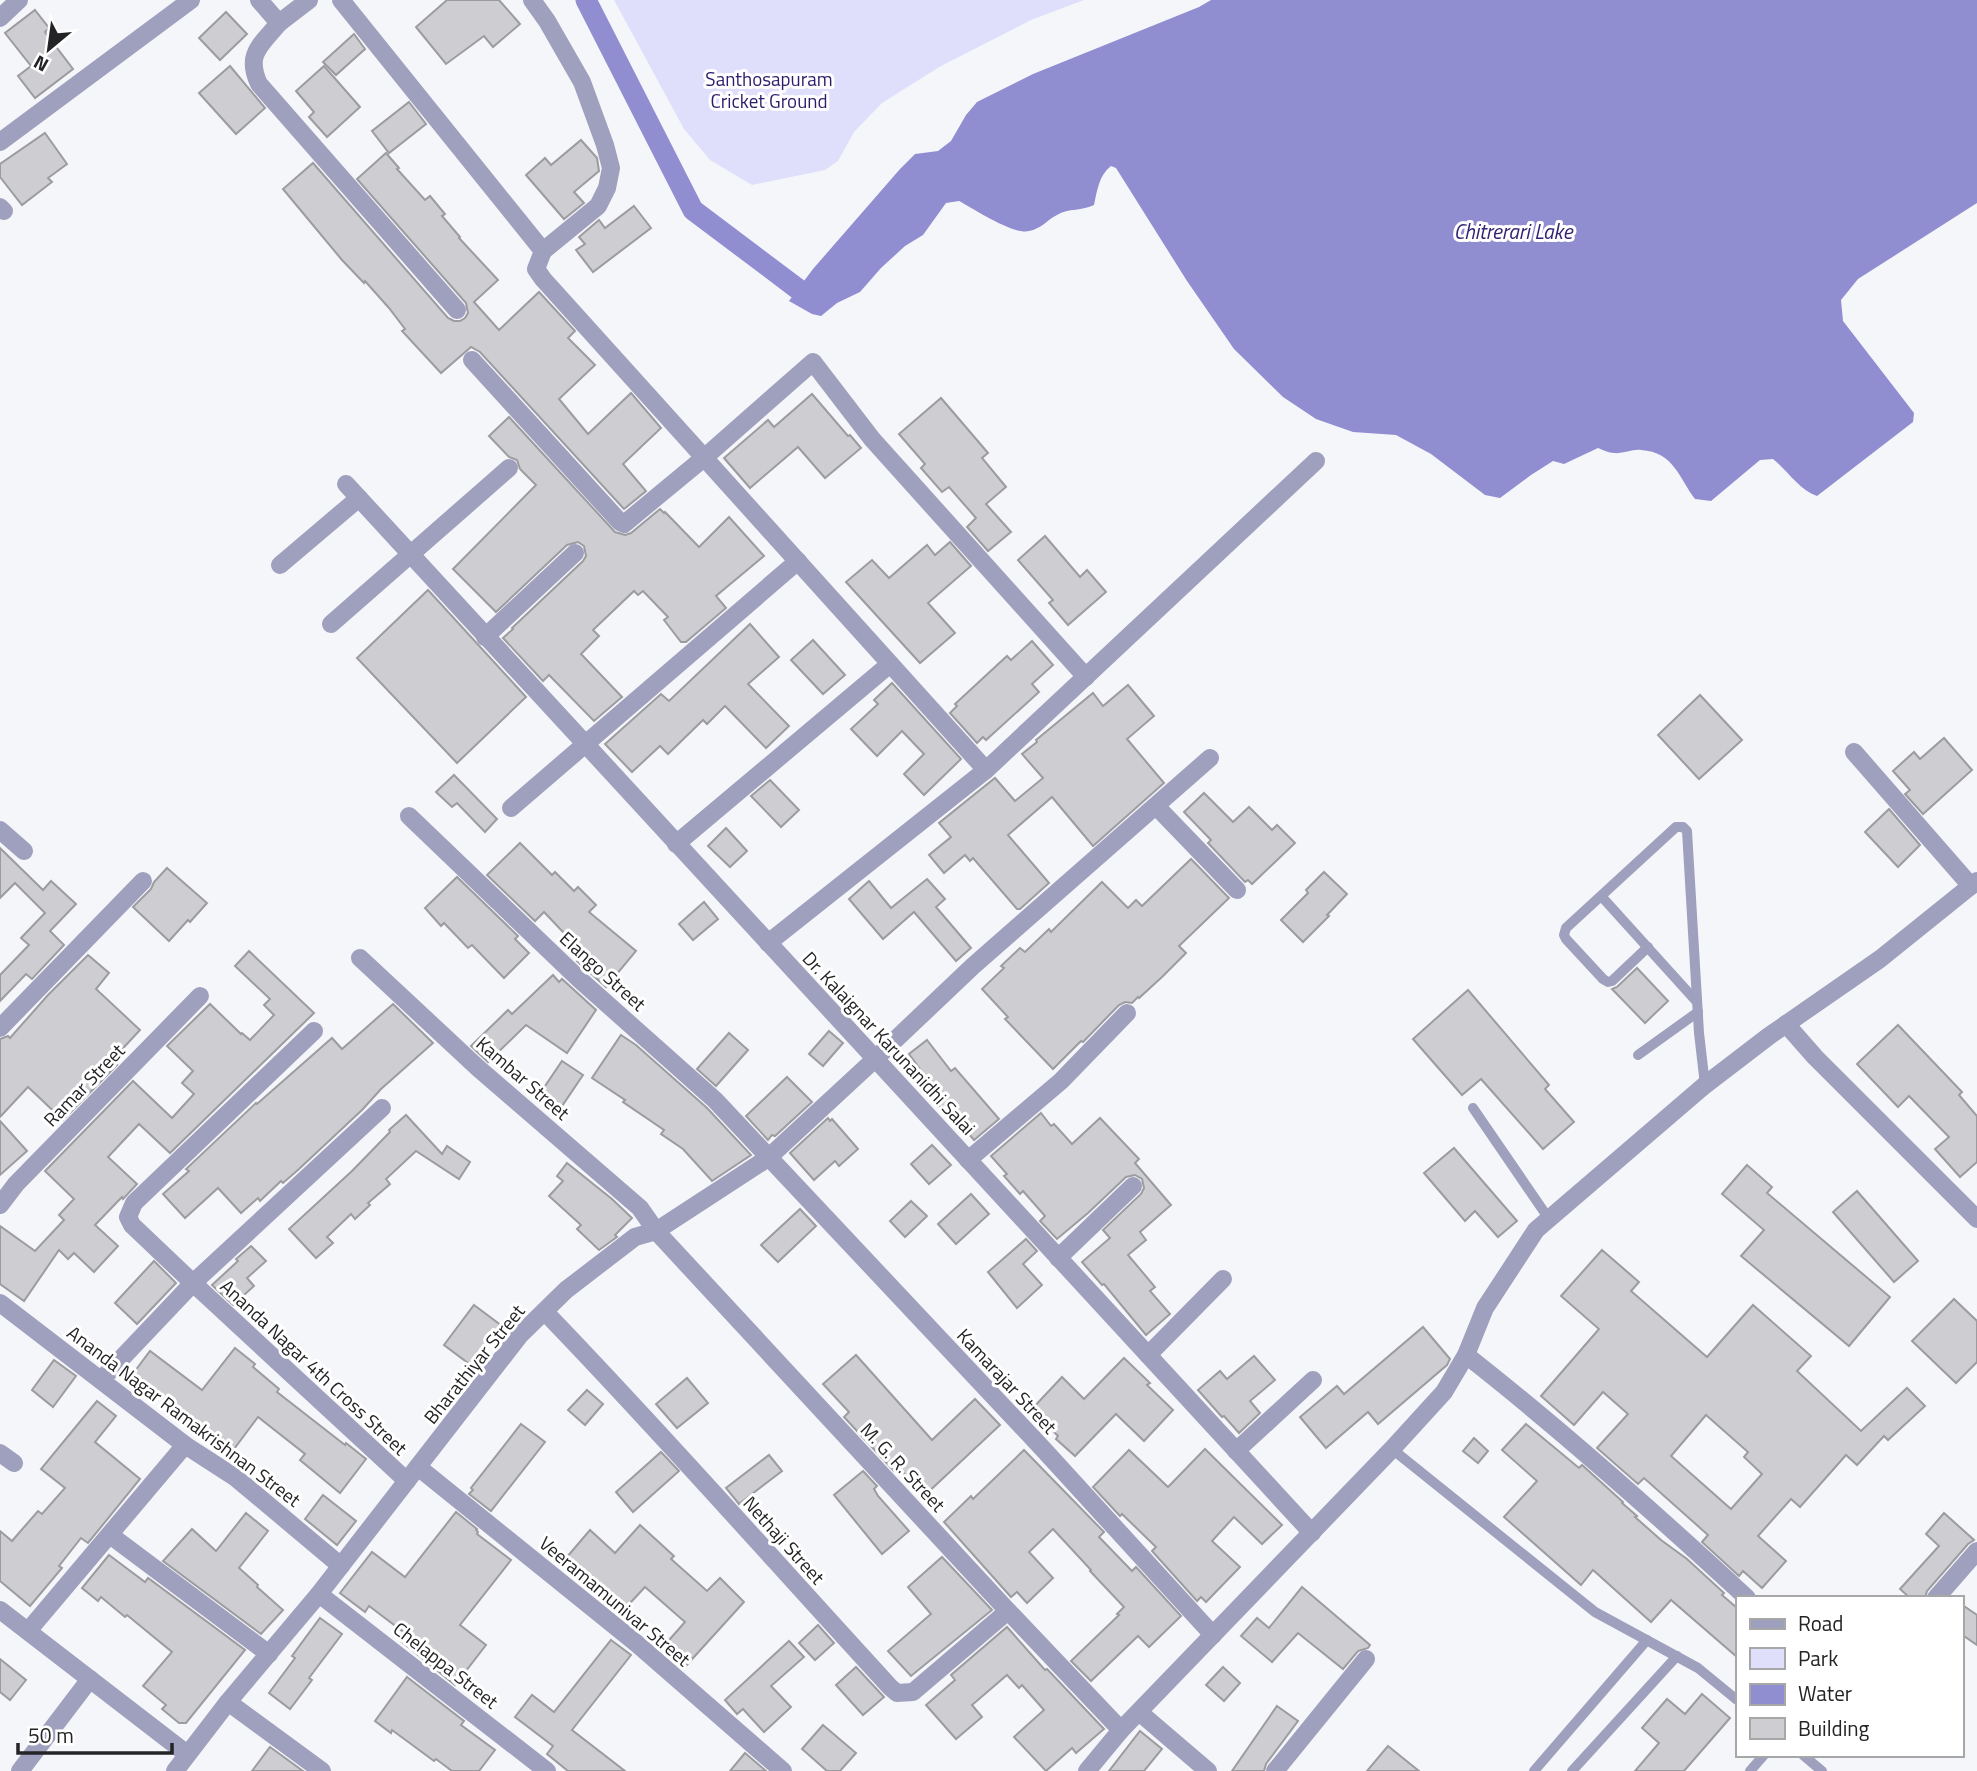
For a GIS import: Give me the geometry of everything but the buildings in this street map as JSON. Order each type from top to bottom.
[{"type":"street","points":[[0,18],[19,0]]},
{"type":"street","points":[[0,142],[191,0]]},
{"type":"street","points":[[259,0],[279,23]]},
{"type":"street","points":[[309,0],[279,23],[258,48],[252,70],[259,84],[457,310]]},
{"type":"street","points":[[341,0],[544,251]]},
{"type":"street","points":[[532,0],[582,82],[611,168],[607,188],[598,206],[544,251],[536,269],[986,770]]},
{"type":"street","points":[[472,359],[622,524],[626,524],[705,457],[813,362],[872,439],[1086,677]]},
{"type":"street","points":[[768,943],[986,770],[1315,461]]},
{"type":"street","points":[[331,624],[509,468]]},
{"type":"street","name":"Dr. Kalaignar Karunanidhi Salai","points":[[346,484],[1312,1533]]},
{"type":"street","points":[[280,565],[359,498]]},
{"type":"street","points":[[485,637],[576,553]]},
{"type":"street","points":[[511,808],[798,561]]},
{"type":"street","points":[[676,844],[890,663]]},
{"type":"street","points":[[1087,1771],[1121,1730],[1444,1392],[1466,1355],[1485,1308],[1536,1230],[1705,1085],[1786,1024],[1880,959],[1974,883],[1854,752]]},
{"type":"street","name":"Bharathiyar Street","points":[[175,1771],[228,1702],[319,1594],[520,1335],[566,1290],[635,1237],[656,1231],[768,1158],[973,966],[1210,758]]},
{"type":"street","points":[[1156,806],[1237,890]]},
{"type":"street","name":"Elango Street","points":[[409,816],[579,979],[715,1100],[768,1158]]},
{"type":"street","points":[[0,830],[24,850]]},
{"type":"street","points":[[0,1028],[143,881]]},
{"type":"street","name":"Kambar Street","points":[[360,958],[478,1068],[640,1208],[656,1231]]},
{"type":"street","name":"Ramar Street","points":[[0,1205],[16,1184],[200,996]]},
{"type":"street","points":[[968,1160],[1061,1082],[1127,1013]]},
{"type":"street","points":[[1786,1024],[1815,1057],[1977,1219]]},
{"type":"street","name":"Ananda Nagar 4th Cross Street","points":[[314,1031],[134,1203],[128,1217],[132,1225],[193,1283],[413,1474]]},
{"type":"street","points":[[100,1380],[193,1283],[382,1108]]},
{"type":"street","name":"Kamarajar Street","points":[[768,1158],[1025,1430],[1213,1635]]},
{"type":"street","points":[[1058,1258],[1133,1186]]},
{"type":"street","name":"M. G. R. Street","points":[[656,1231],[1121,1730]]},
{"type":"street","points":[[1147,1355],[1223,1279]]},
{"type":"street","name":"Ananda Nagar Ramakrishnan Street","points":[[0,1303],[185,1445],[236,1478],[341,1566]]},
{"type":"street","name":"Nethaji Street","points":[[545,1312],[897,1693],[913,1692],[1008,1611]]},
{"type":"street","points":[[1466,1355],[1649,1508],[1745,1596]]},
{"type":"street","points":[[1236,1451],[1313,1380]]},
{"type":"street","points":[[28,1631],[185,1445]]},
{"type":"street","name":"Veeramamunivar Street","points":[[413,1474],[636,1643],[783,1771]]},
{"type":"street","points":[[110,1535],[269,1654]]},
{"type":"street","points":[[1938,1596],[1977,1551]]},
{"type":"street","name":"Chelappa Street","points":[[319,1594],[547,1771]]},
{"type":"street","points":[[2,1615],[28,1631],[187,1754]]},
{"type":"street","points":[[1275,1771],[1366,1659]]},
{"type":"street","points":[[20,1771],[90,1679]]},
{"type":"street","points":[[228,1702],[322,1771]]},
{"type":"street","points":[[1139,1712],[1208,1771]]},
{"type":"lane","points":[[1648,947],[1608,982],[1564,935],[1566,928],[1676,827],[1685,829],[1705,1085]]},
{"type":"lane","points":[[1602,897],[1698,1007]]},
{"type":"lane","points":[[1638,1055],[1698,1007]]},
{"type":"lane","points":[[1473,1108],[1549,1219]]},
{"type":"lane","points":[[1392,1449],[1595,1612],[1698,1668],[1736,1699]]},
{"type":"lane","points":[[1534,1771],[1647,1640]]},
{"type":"lane","points":[[1572,1771],[1677,1656]]},
{"type":"lane","points":[[1750,1771],[1762,1757]]},
{"type":"lane","points":[[1805,1757],[1822,1771]]},
{"type":"green space","name":"Santhosapuram Cricket Ground","points":[[614,0],[1084,0],[1031,20],[941,66],[882,103],[854,132],[838,161],[825,170],[752,185],[710,160],[684,129]]},
{"type":"water","name":"Chitrerari Lake","points":[[1211,0],[1977,0],[1977,203],[1858,279],[1841,300],[1843,321],[1914,413],[1913,422],[1817,496],[1799,485],[1773,459],[1760,460],[1711,501],[1695,499],[1674,467],[1661,456],[1641,450],[1612,453],[1598,448],[1564,464],[1553,461],[1500,498],[1485,495],[1431,454],[1396,435],[1353,432],[1316,419],[1283,397],[1234,349],[1187,281],[1116,168],[1111,166],[1101,179],[1094,205],[1061,213],[1029,231],[1013,229],[959,201],[946,203],[923,235],[905,246],[860,292],[837,303],[821,316],[789,301],[813,269],[900,169],[915,154],[938,151],[951,141],[977,102],[1033,74]]},
{"type":"waterway","points":[[586,0],[693,210],[798,289]]}]
